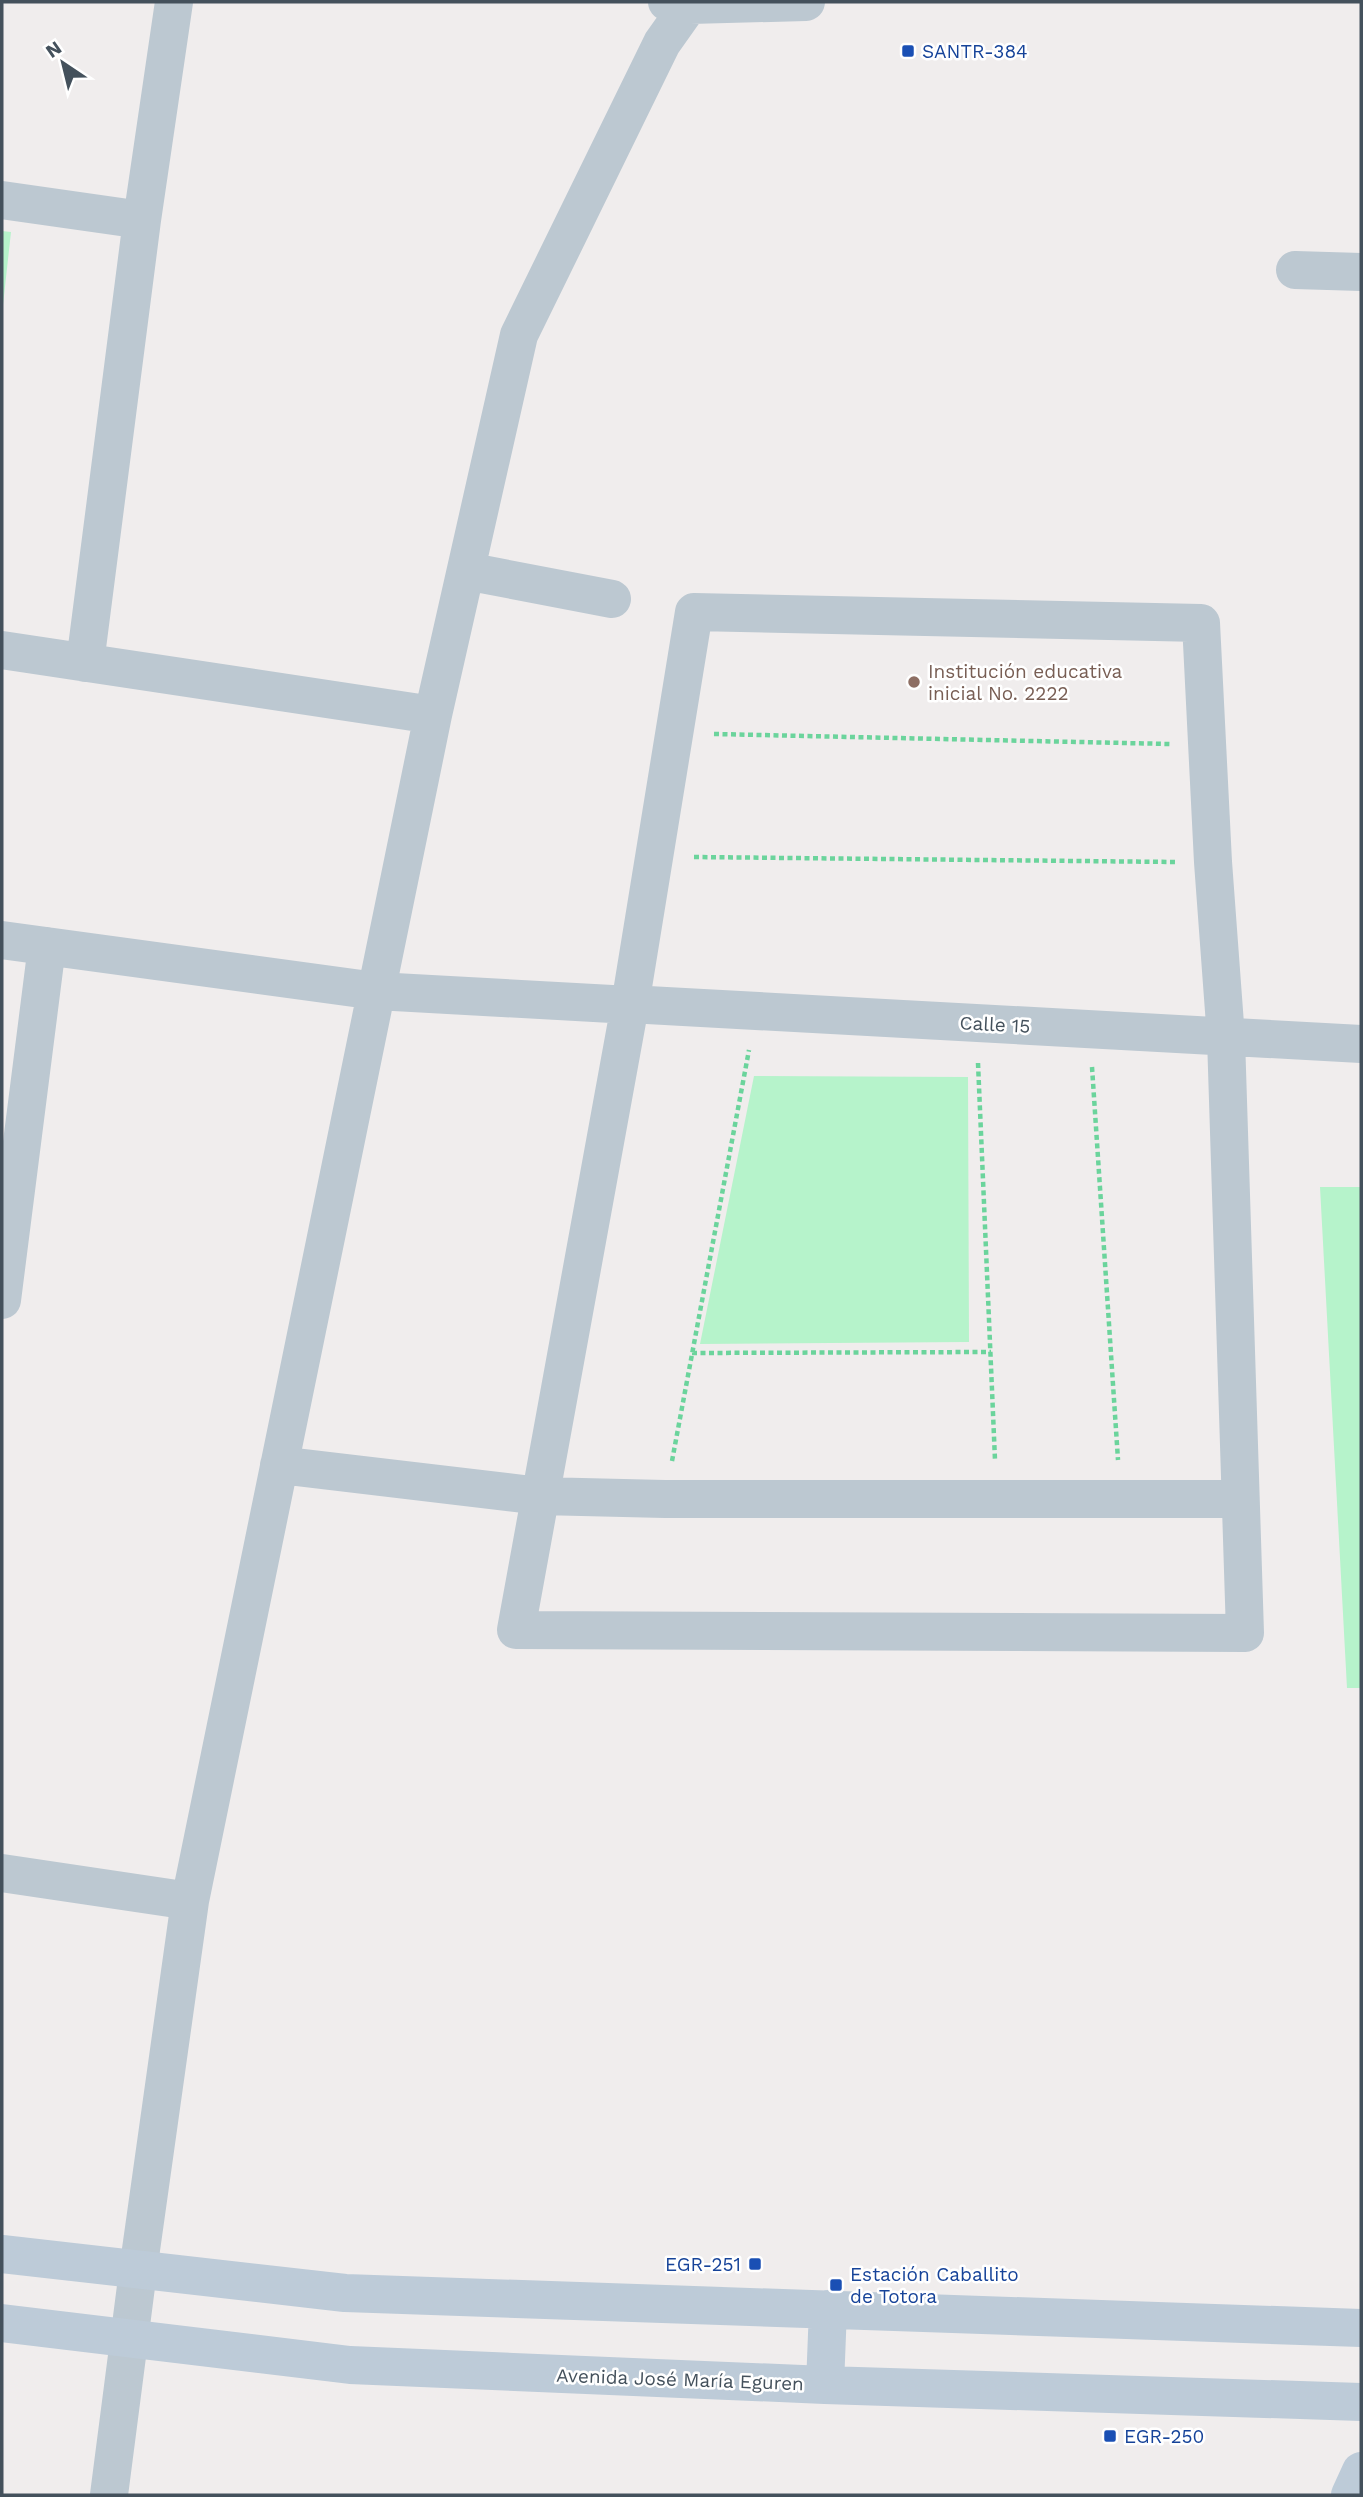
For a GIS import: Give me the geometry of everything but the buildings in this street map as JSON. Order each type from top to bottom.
[{"type":"main road","points":[[2,2254],[345,2293],[1361,2328]]},
{"type":"main road","points":[[825,2385],[828,2309]]},
{"type":"main road","name":"Avenida José María Eguren","points":[[2,2323],[350,2365],[825,2385],[1361,2402]]},
{"type":"main road","points":[[1350,2495],[1361,2471]]},
{"type":"street","points":[[85,663],[142,220],[174,2]]},
{"type":"street","points":[[109,2495],[190,1900],[433,715],[519,335],[682,3],[806,2]]},
{"type":"street","points":[[2,200],[142,220]]},
{"type":"street","points":[[1295,270],[1361,272]]},
{"type":"street","points":[[466,571],[612,599]]},
{"type":"street","points":[[694,612],[1201,623],[1207,745],[1226,1038],[1245,1633],[516,1630],[630,1004],[694,612]]},
{"type":"street","points":[[2,650],[433,715]]},
{"type":"street","name":"Calle 15","points":[[2,940],[376,991],[1361,1044]]},
{"type":"street","points":[[2,1300],[47,946]]},
{"type":"street","points":[[279,1465],[540,1496],[665,1500],[1240,1499]]},
{"type":"street","points":[[2,1873],[190,1900]]},
{"type":"path","points":[[674,734],[1207,745]]},
{"type":"path","points":[[654,857],[1213,862]]},
{"type":"path","points":[[665,1500],[757,1011]]},
{"type":"path","points":[[977,1023],[996,1499]]},
{"type":"path","points":[[1090,1029],[1120,1499]]},
{"type":"path","points":[[692,1353],[991,1352]]},
{"type":"green space","points":[[2,231],[11,232],[2,314]]},
{"type":"green space","points":[[754,1076],[968,1077],[969,1342],[700,1344]]},
{"type":"green space","points":[[1320,1187],[1361,1187],[1361,1688],[1347,1688]]},
{"type":"place","name":"SANTR-384","points":[[908,51]]},
{"type":"place","name":"Institución educativa inicial No. 2222","points":[[914,682]]},
{"type":"place","name":"EGR-251","points":[[755,2264]]},
{"type":"place","name":"Estación Caballito de Totora","points":[[836,2285]]},
{"type":"place","name":"EGR-250","points":[[1110,2436]]}]
